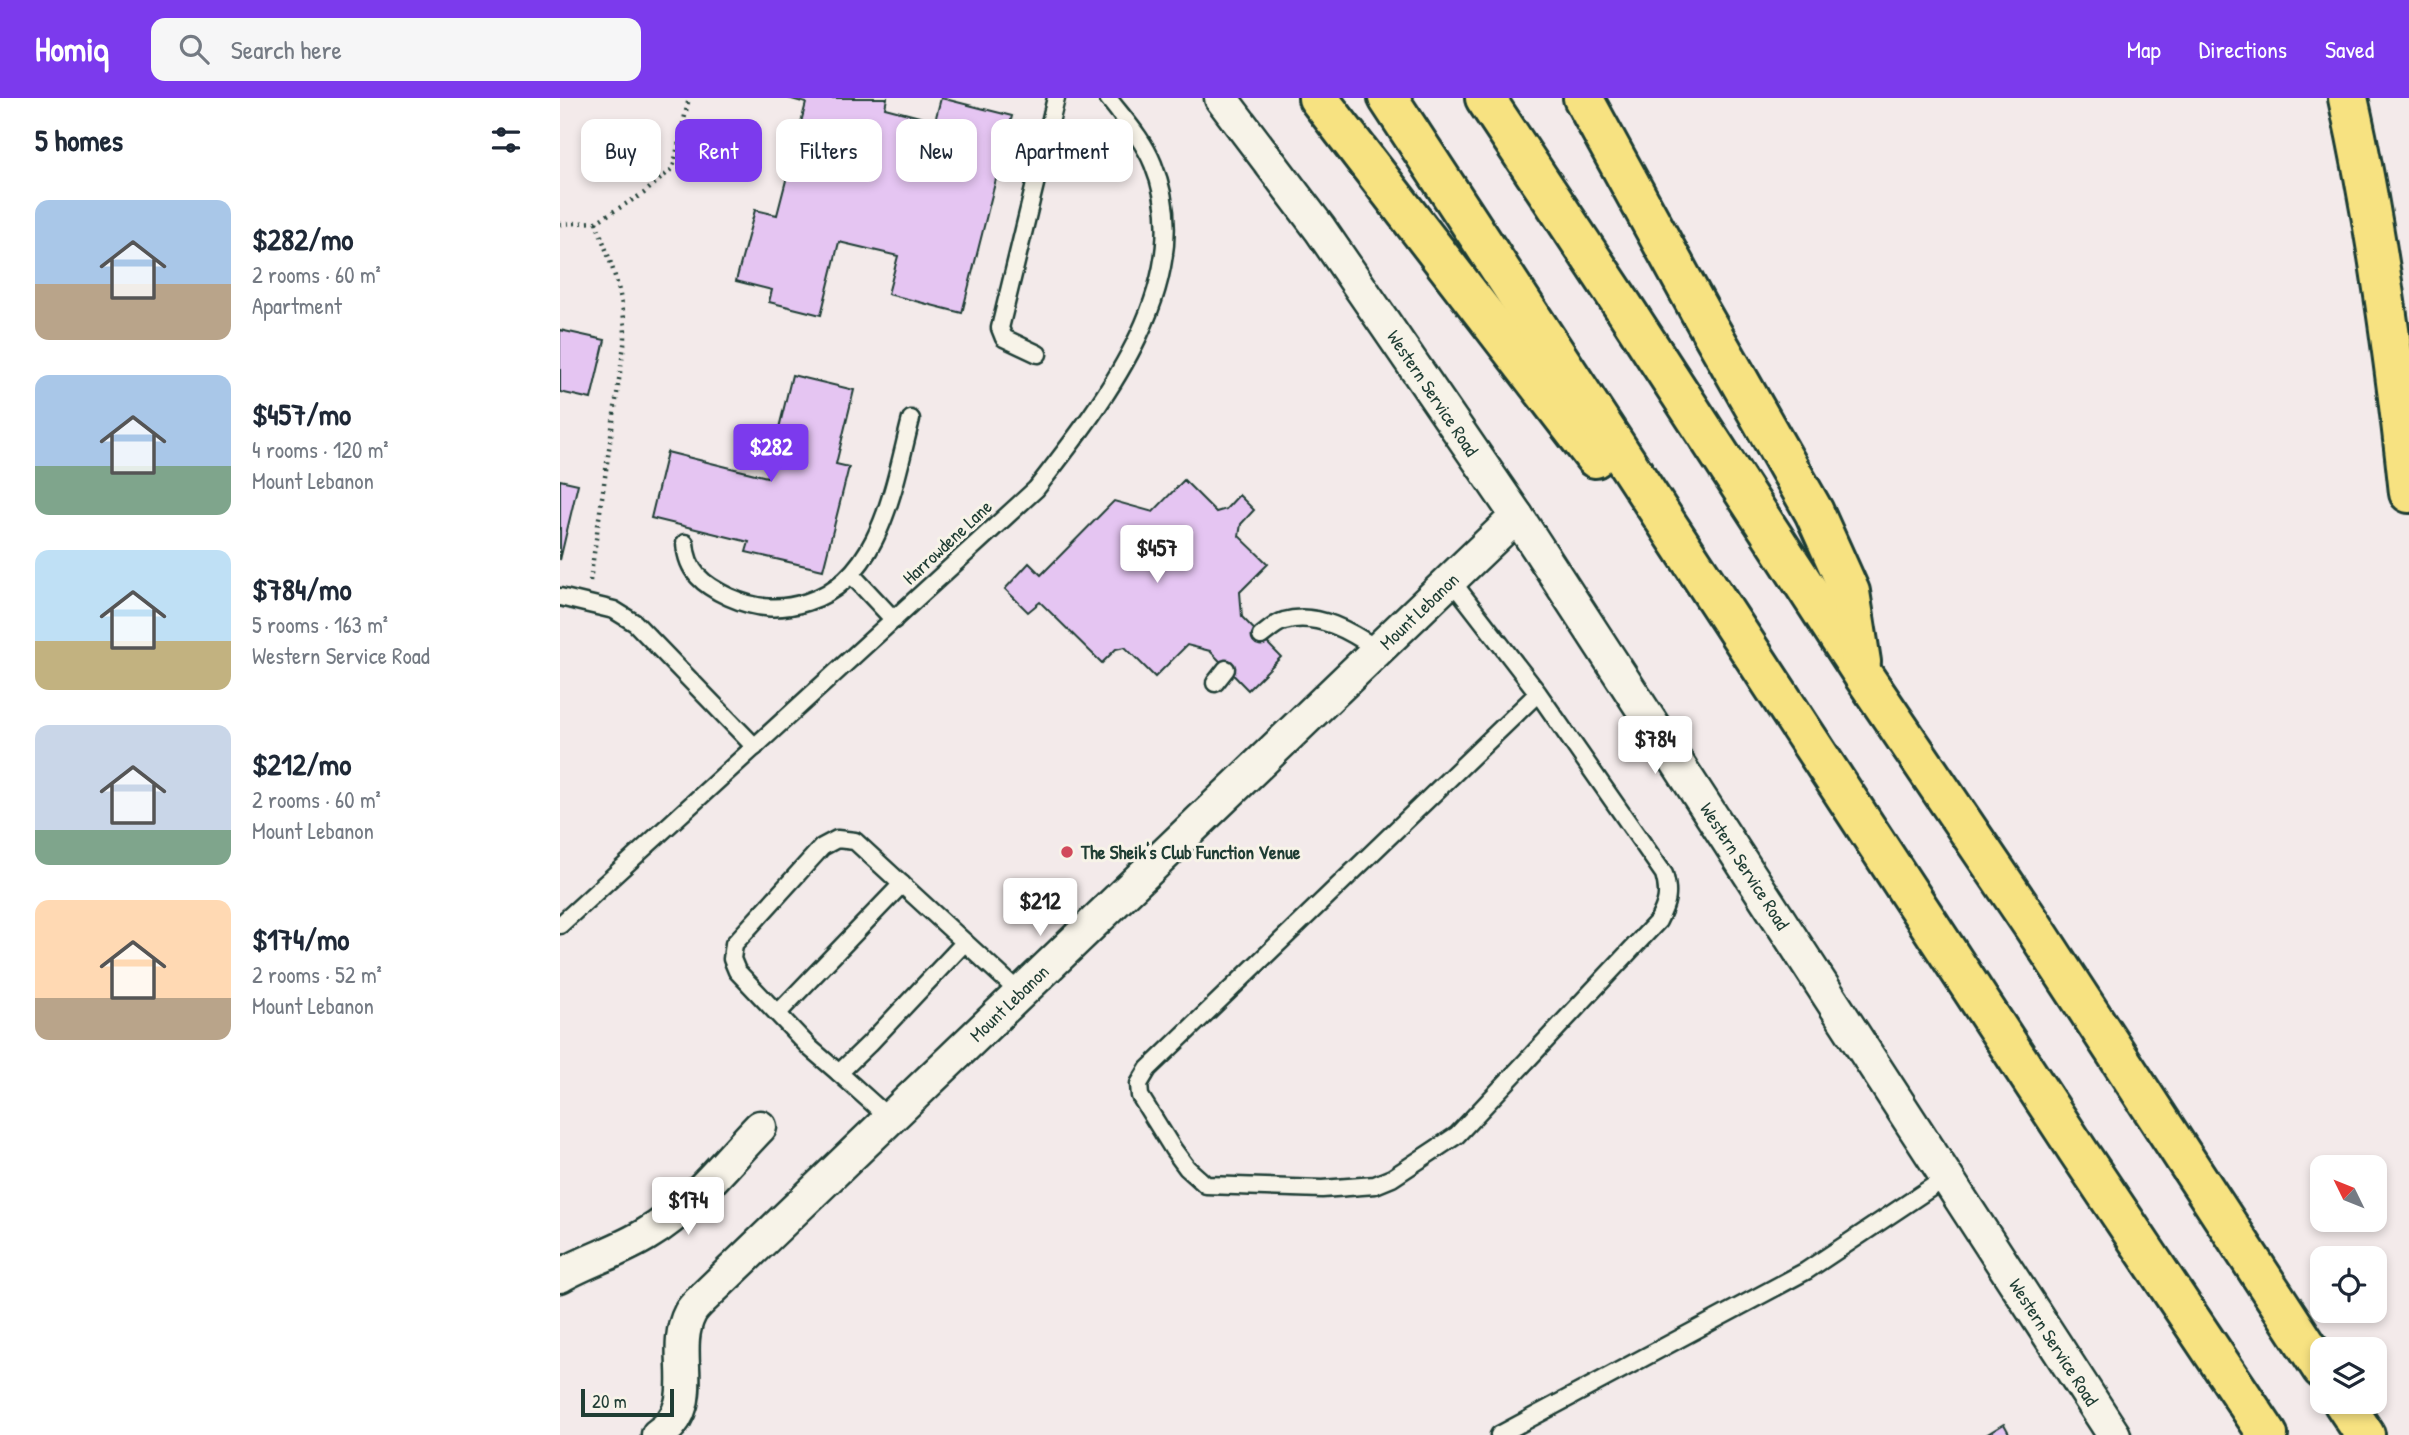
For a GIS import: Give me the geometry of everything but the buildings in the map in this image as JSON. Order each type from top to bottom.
[{"type":"main road","points":[[1318,98],[1533,374],[1693,596],[1751,653]]},
{"type":"main road","points":[[1388,98],[2078,1151],[2268,1435]]},
{"type":"main road","points":[[1485,98],[1863,675],[2033,926],[2310,1351]]},
{"type":"main road","points":[[1583,98],[1814,512],[1850,592],[1863,675]]},
{"type":"main road","points":[[2348,98],[2371,214],[2402,423],[2409,494]]},
{"type":"main road","points":[[2351,1414],[2365,1435]]},
{"type":"street","name":"Western Service Road","points":[[1221,98],[1320,229],[1517,516],[2114,1435]]},
{"type":"street","name":"Mount Lebanon","points":[[658,1435],[674,1421],[683,1402],[685,1329],[691,1311],[1517,516]]},
{"type":"street","points":[[560,1276],[612,1253],[666,1222],[760,1127]]},
{"type":"lane","points":[[1038,354],[1004,338],[1000,328],[1056,98]]},
{"type":"lane","name":"Harrowdene Lane","points":[[560,925],[1036,489],[1090,419],[1140,333],[1153,298],[1167,232],[1165,204],[1153,163],[1138,136],[1108,98]]},
{"type":"lane","points":[[685,543],[689,566],[713,590],[733,599],[775,609],[816,599],[852,575],[873,541],[886,509],[911,419]]},
{"type":"lane","points":[[852,575],[894,620]]},
{"type":"lane","points":[[1451,580],[1538,692],[1664,874],[1669,889],[1667,903],[1658,921],[1457,1135],[1392,1178],[1375,1185],[1322,1189],[1206,1185],[1187,1168],[1172,1149],[1140,1096],[1139,1084],[1148,1069],[1538,692]]},
{"type":"lane","points":[[560,597],[614,610],[635,623],[755,747]]},
{"type":"lane","points":[[1261,636],[1283,621],[1301,618],[1329,623],[1356,635],[1378,650]]},
{"type":"lane","points":[[1215,683],[1226,669]]},
{"type":"lane","points":[[889,1118],[810,1048],[737,971],[732,959],[734,944],[822,848],[837,839],[855,841],[1020,993]]},
{"type":"lane","points":[[778,1013],[902,884]]},
{"type":"lane","points":[[839,1073],[965,942]]},
{"type":"lane","points":[[1500,1435],[1806,1270],[1947,1177]]},
{"type":"path","points":[[560,224],[596,222],[644,193],[673,168],[689,98]]},
{"type":"path","points":[[587,603],[625,338],[625,314],[620,286],[596,222]]},
{"type":"place","name":"The Sheik's Club Function Venue","points":[[1067,852]]}]
